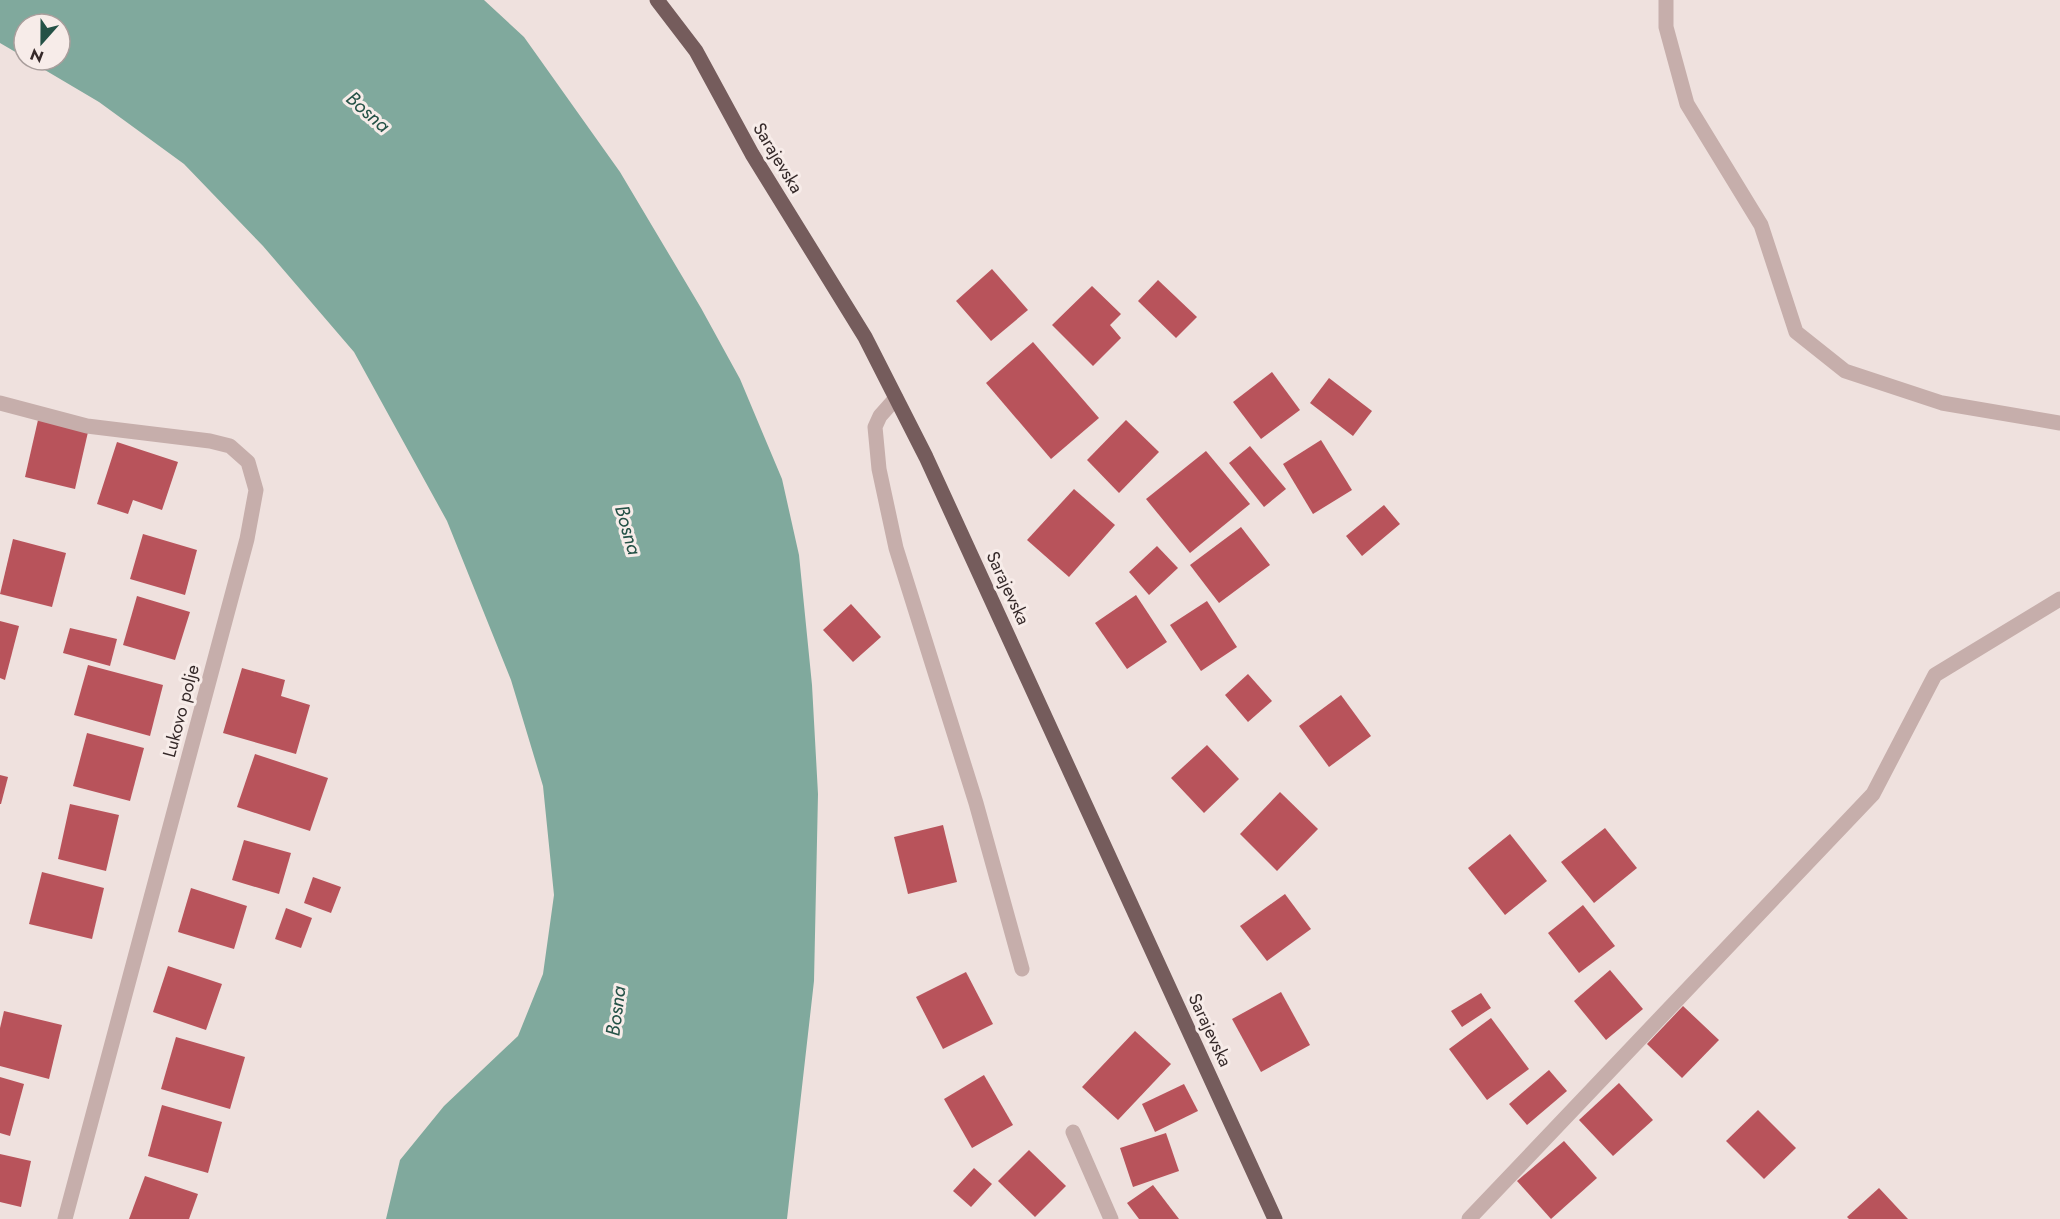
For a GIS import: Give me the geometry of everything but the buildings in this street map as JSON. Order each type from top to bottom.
[{"type":"main road","name":"Sarajevska","points":[[657,0],[696,51],[752,154],[865,338],[926,457],[1275,1219]]},
{"type":"street","points":[[1666,0],[1666,27],[1686,104],[1761,225],[1797,332],[1845,371],[1942,403],[2060,423]]},
{"type":"street","points":[[896,398],[880,416],[875,427],[879,469],[896,548],[976,803],[1022,969]]},
{"type":"street","name":"Lukovo polje","points":[[0,403],[87,426],[210,441],[230,446],[248,462],[256,490],[244,551],[65,1219]]},
{"type":"street","points":[[1469,1219],[1873,794],[1935,675],[2060,598]]},
{"type":"street","points":[[1074,1132],[1111,1219]]},
{"type":"water","name":"Bosna","points":[[0,0],[484,0],[524,37],[620,172],[701,308],[740,379],[782,479],[799,555],[812,685],[818,794],[814,981],[787,1219],[386,1219],[400,1160],[444,1106],[518,1036],[543,974],[554,895],[543,786],[511,680],[447,521],[354,352],[263,246],[184,164],[99,102],[48,72],[72,72],[72,12],[12,12],[12,50],[0,43]]}]
